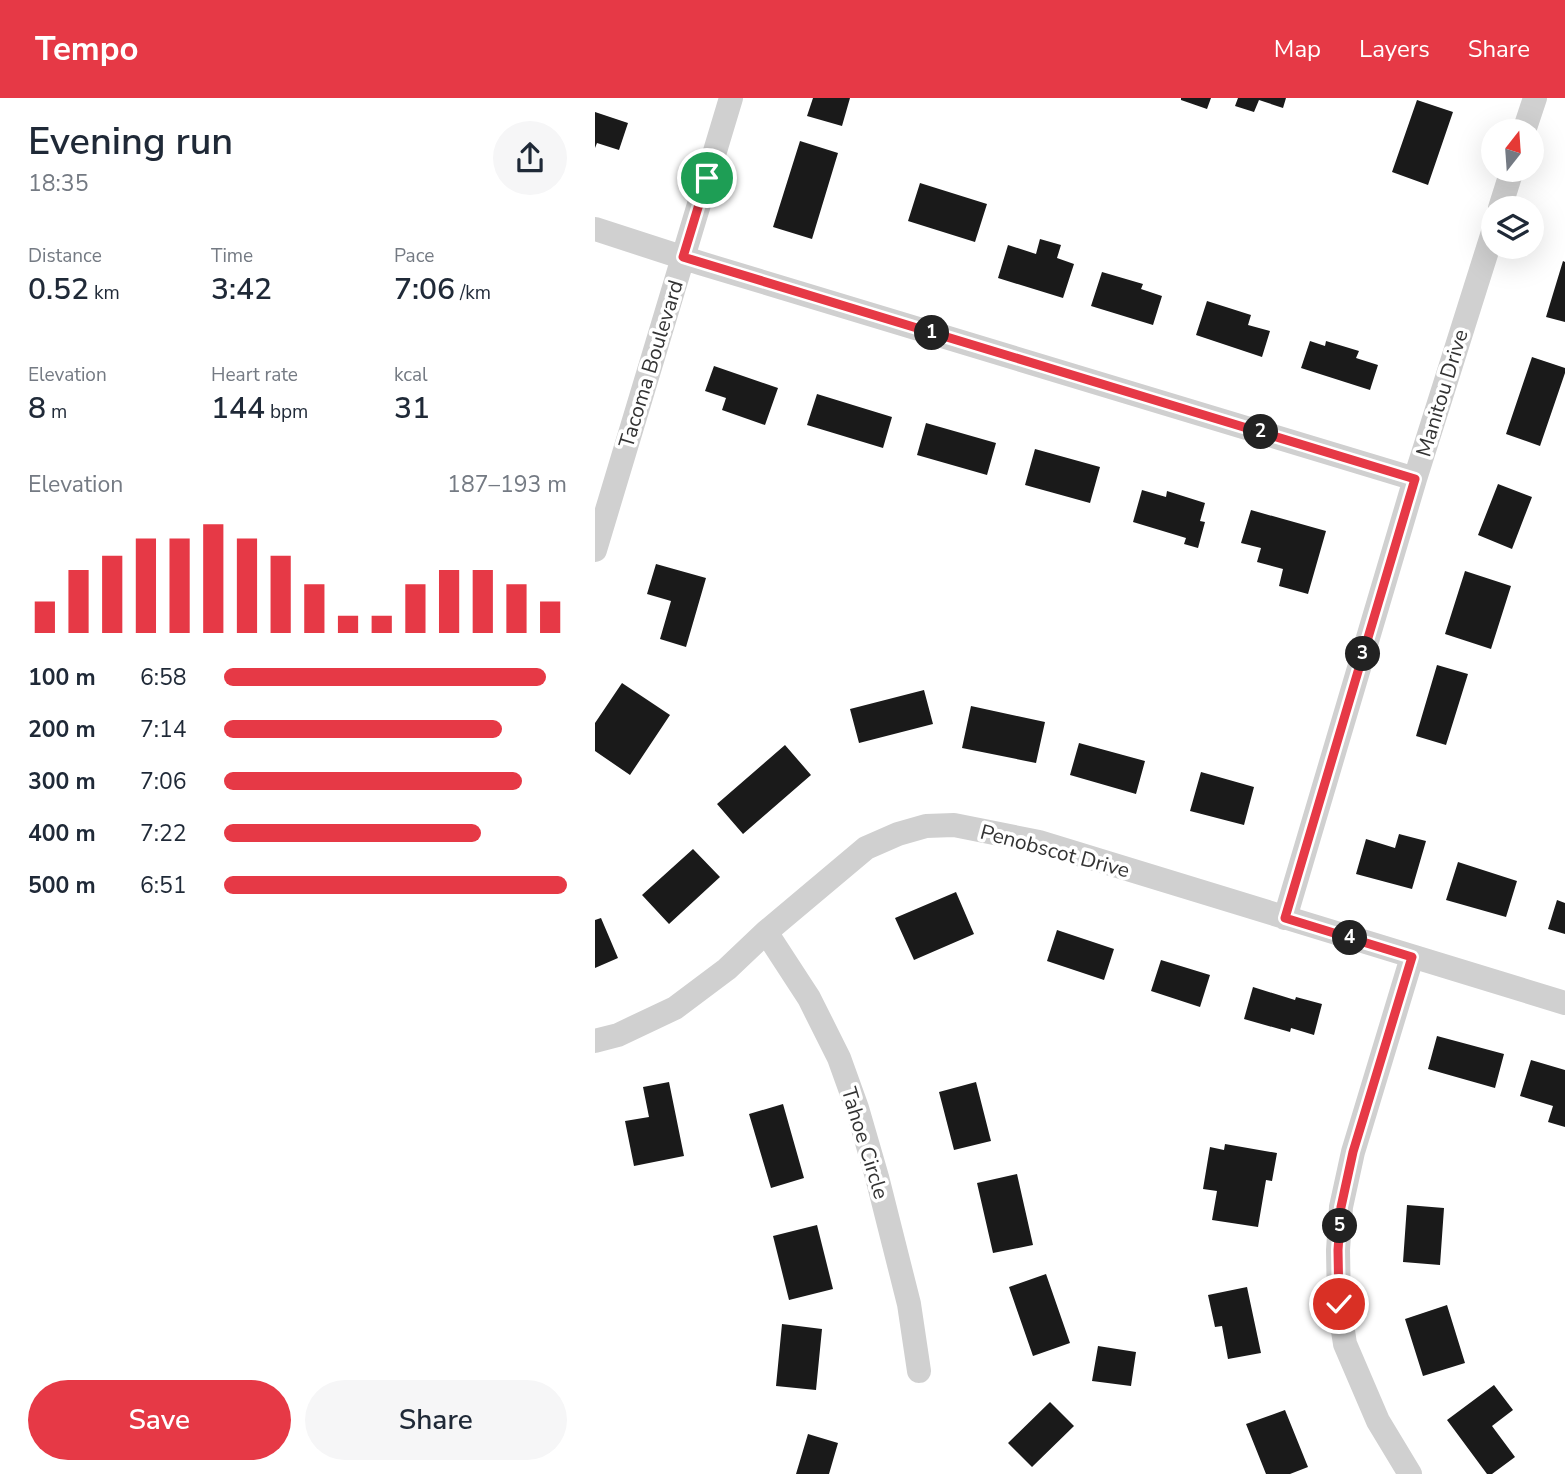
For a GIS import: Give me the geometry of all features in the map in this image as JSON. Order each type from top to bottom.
[{"type":"street","name":"Tacoma Boulevard","points":[[595,550],[731,98]]},
{"type":"street","points":[[1528,119],[1535,98]]},
{"type":"street","points":[[595,229],[1415,479]]},
{"type":"street","name":"Manitou Drive","points":[[1285,918],[1415,479],[1484,259]]},
{"type":"street","name":"Penobscot Drive","points":[[595,1041],[618,1035],[675,1008],[727,969],[766,932],[866,848],[926,825],[954,825],[1039,842],[1565,1003]]},
{"type":"street","name":"Tahoe Circle","points":[[766,932],[809,998],[839,1058],[857,1108],[909,1304],[919,1371]]},
{"type":"street","points":[[1410,1474],[1378,1421],[1345,1344],[1339,1304],[1338,1250],[1341,1207],[1353,1152],[1412,957]]},
{"type":"building","points":[[813,98],[850,98],[842,126],[807,116]]},
{"type":"building","points":[[1181,98],[1211,98],[1207,109]]},
{"type":"building","points":[[1238,98],[1286,98],[1283,108],[1259,100],[1254,112],[1235,106]]},
{"type":"building","points":[[1417,100],[1453,112],[1428,185],[1392,172]]},
{"type":"building","points":[[595,112],[628,123],[619,150],[597,143],[595,148]]},
{"type":"building","points":[[800,141],[838,153],[812,239],[773,227]]},
{"type":"building","points":[[920,183],[987,204],[975,242],[908,221]]},
{"type":"building","points":[[1040,239],[1061,245],[1057,258],[1074,264],[1063,298],[998,278],[1008,245],[1036,254]]},
{"type":"building","points":[[1563,261],[1565,262],[1565,322],[1546,317]]},
{"type":"building","points":[[1102,272],[1143,284],[1141,289],[1162,296],[1153,325],[1091,306]]},
{"type":"building","points":[[1207,301],[1251,315],[1248,325],[1270,331],[1262,357],[1196,335]]},
{"type":"building","points":[[1310,341],[1325,346],[1326,341],[1359,351],[1356,358],[1378,365],[1370,390],[1301,368]]},
{"type":"building","points":[[1532,357],[1565,368],[1540,446],[1506,434]]},
{"type":"building","points":[[714,366],[778,388],[765,425],[722,410],[726,398],[705,391]]},
{"type":"building","points":[[817,394],[892,417],[883,448],[807,425]]},
{"type":"building","points":[[926,423],[996,443],[987,475],[917,455]]},
{"type":"building","points":[[1035,449],[1100,467],[1090,503],[1025,485]]},
{"type":"building","points":[[1498,484],[1532,497],[1512,549],[1478,535]]},
{"type":"building","points":[[1142,490],[1166,497],[1167,491],[1205,503],[1200,521],[1205,522],[1198,548],[1184,544],[1186,538],[1133,522]]},
{"type":"building","points":[[1251,510],[1326,531],[1308,594],[1279,586],[1283,569],[1257,562],[1261,548],[1241,543]]},
{"type":"building","points":[[656,564],[706,578],[686,647],[660,639],[671,601],[647,594]]},
{"type":"building","points":[[1465,571],[1511,586],[1491,649],[1445,634]]},
{"type":"building","points":[[1437,665],[1468,674],[1446,745],[1416,736]]},
{"type":"building","points":[[622,683],[670,715],[630,775],[595,751],[595,723]]},
{"type":"building","points":[[924,690],[933,724],[859,743],[850,709]]},
{"type":"building","points":[[971,706],[1045,722],[1036,763],[962,748]]},
{"type":"building","points":[[1079,743],[1145,761],[1136,794],[1070,775]]},
{"type":"building","points":[[785,745],[811,775],[743,834],[717,804]]},
{"type":"building","points":[[1201,772],[1254,787],[1244,825],[1190,811]]},
{"type":"building","points":[[1399,834],[1426,841],[1412,889],[1356,874],[1366,839],[1395,848]]},
{"type":"building","points":[[693,849],[720,877],[669,924],[642,895]]},
{"type":"building","points":[[1458,862],[1517,881],[1506,917],[1446,900]]},
{"type":"building","points":[[956,892],[974,934],[914,960],[895,918]]},
{"type":"building","points":[[1557,900],[1565,903],[1565,934],[1548,929]]},
{"type":"building","points":[[601,918],[618,958],[595,968],[595,920]]},
{"type":"building","points":[[1057,930],[1114,949],[1104,980],[1047,961]]},
{"type":"building","points":[[1161,960],[1210,975],[1200,1007],[1151,991]]},
{"type":"building","points":[[1253,987],[1295,1000],[1296,997],[1322,1004],[1314,1035],[1291,1028],[1290,1032],[1244,1019]]},
{"type":"building","points":[[1437,1036],[1504,1054],[1495,1088],[1428,1069]]},
{"type":"building","points":[[1531,1060],[1565,1070],[1565,1127],[1548,1122],[1553,1106],[1520,1096]]},
{"type":"building","points":[[669,1082],[684,1156],[634,1166],[625,1121],[649,1117],[643,1087]]},
{"type":"building","points":[[976,1082],[991,1141],[954,1150],[939,1092]]},
{"type":"building","points":[[783,1104],[804,1178],[771,1188],[749,1114]]},
{"type":"building","points":[[1225,1144],[1277,1153],[1272,1181],[1266,1180],[1258,1227],[1212,1220],[1217,1191],[1203,1189],[1210,1147],[1224,1150]]},
{"type":"building","points":[[1017,1174],[1033,1245],[993,1253],[977,1183]]},
{"type":"building","points":[[1407,1205],[1444,1208],[1440,1265],[1403,1262]]},
{"type":"building","points":[[817,1225],[833,1289],[789,1300],[773,1236]]},
{"type":"building","points":[[1046,1274],[1070,1343],[1033,1356],[1009,1287]]},
{"type":"building","points":[[1247,1287],[1261,1353],[1228,1359],[1222,1326],[1215,1327],[1208,1295]]},
{"type":"building","points":[[1447,1305],[1465,1363],[1423,1376],[1405,1319]]},
{"type":"building","points":[[782,1324],[822,1329],[816,1390],[776,1386]]},
{"type":"building","points":[[1098,1346],[1136,1352],[1131,1386],[1092,1381]]},
{"type":"building","points":[[1494,1385],[1513,1410],[1492,1426],[1515,1457],[1492,1474],[1487,1474],[1447,1420]]},
{"type":"building","points":[[1050,1402],[1074,1426],[1032,1467],[1008,1443]]},
{"type":"building","points":[[1285,1410],[1308,1467],[1290,1474],[1266,1474],[1246,1424]]},
{"type":"building","points":[[808,1434],[838,1443],[829,1474],[796,1474]]},
{"type":"route","points":[[707,178],[683,257],[1415,479],[1285,918],[1412,957],[1353,1152],[1341,1207],[1338,1250],[1339,1304]]}]
